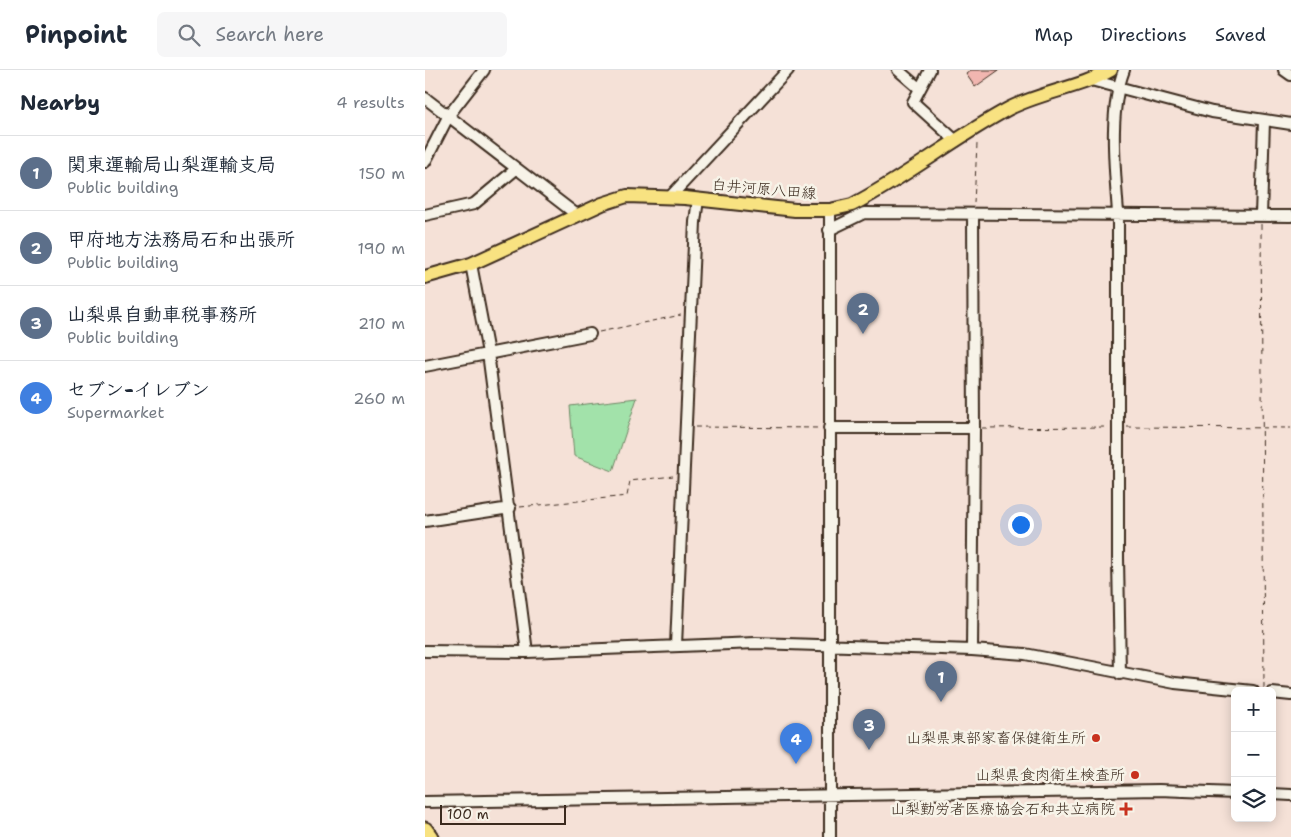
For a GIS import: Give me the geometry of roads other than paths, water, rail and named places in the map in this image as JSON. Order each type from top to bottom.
[{"type":"highway","points":[[425,830],[427,837]]},
{"type":"main road","name":"白井河原八田線","points":[[425,277],[471,264],[577,215],[627,196],[698,199],[795,210],[830,210],[852,205],[1022,102],[1091,80],[1111,70]]},
{"type":"street","points":[[425,162],[449,116],[484,70]]},
{"type":"street","points":[[898,70],[920,88]]},
{"type":"street","points":[[930,70],[913,102],[956,141]]},
{"type":"street","points":[[1121,674],[1117,558],[1119,427],[1118,213],[1114,161],[1117,88],[1124,70]]},
{"type":"street","points":[[1284,70],[1291,75]]},
{"type":"street","points":[[670,197],[786,71]]},
{"type":"street","points":[[1091,80],[1212,112],[1291,124]]},
{"type":"street","points":[[425,98],[577,215]]},
{"type":"street","points":[[1261,216],[1264,121]]},
{"type":"street","points":[[425,215],[474,204],[516,169]]},
{"type":"street","points":[[676,645],[695,222],[698,199]]},
{"type":"street","points":[[830,210],[828,644],[830,837]]},
{"type":"street","points":[[829,230],[865,213],[1118,213],[1291,216]]},
{"type":"street","points":[[972,650],[973,214]]},
{"type":"street","points":[[471,264],[488,353],[510,508],[527,652]]},
{"type":"street","points":[[425,366],[590,334]]},
{"type":"street","points":[[829,428],[974,428]]},
{"type":"street","points":[[425,521],[510,508]]},
{"type":"street","points":[[425,652],[527,652],[756,643],[972,650],[1025,654],[1121,674],[1175,683],[1231,689]]},
{"type":"street","points":[[1276,693],[1291,695]]},
{"type":"street","points":[[425,802],[1159,790],[1231,793]]},
{"type":"street","points":[[1276,794],[1291,795]]},
{"type":"place","name":"甲府地方法務局石和出張所","points":[[863,334]]},
{"type":"place","name":"関東運輸局山梨運輸支局","points":[[941,702]]},
{"type":"place","name":"山梨県東部家畜保健衛生所","points":[[1096,738]]},
{"type":"place","name":"山梨県自動車税事務所","points":[[869,750]]},
{"type":"place","name":"セブン-イレブン","points":[[796,764]]},
{"type":"place","name":"山梨県食肉衛生検査所","points":[[1135,775]]},
{"type":"place","name":"山梨勤労者医療協会石和共立病院","points":[[1126,809]]}]
